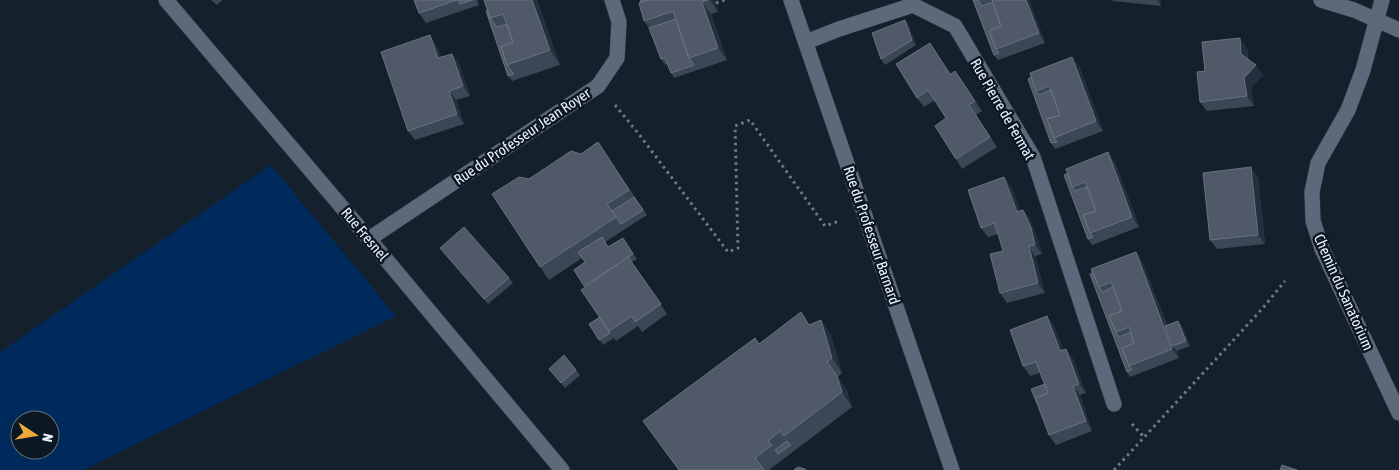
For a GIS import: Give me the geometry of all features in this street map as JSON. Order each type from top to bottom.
[{"type":"street","name":"Rue Fresnel","points":[[166,0],[562,470]]},
{"type":"street","name":"Rue du Professeur Jean Royer","points":[[369,239],[598,86],[617,58],[619,22],[612,0]]},
{"type":"street","name":"Rue du Professeur Barnard","points":[[791,0],[952,470]]},
{"type":"street","points":[[1321,0],[1399,30]]},
{"type":"street","name":"Chemin du Sanatorium","points":[[1382,0],[1363,70],[1348,110],[1318,163],[1312,192],[1313,222],[1322,249],[1399,413]]},
{"type":"street","name":"Rue Pierre de Fermat","points":[[806,42],[839,29],[913,5],[955,26],[1033,157],[1114,404]]},
{"type":"path","points":[[716,3],[725,0]]},
{"type":"path","points":[[598,86],[638,133],[728,252],[738,248],[735,126],[750,120],[825,226],[840,220]]},
{"type":"path","points":[[1114,470],[1262,309],[1285,281]]},
{"type":"shaded area","points":[[271,165],[396,316],[84,470],[0,470],[0,352]]},
{"type":"building","points":[[414,0],[457,0],[419,13]]},
{"type":"building","points":[[458,0],[473,0],[460,4]]},
{"type":"building","points":[[484,0],[532,0],[550,50],[507,65],[501,47],[513,42],[503,14],[490,18]]},
{"type":"building","points":[[648,0],[708,0],[702,2],[718,48],[689,58],[673,11],[644,21],[639,3]]},
{"type":"building","points":[[973,0],[978,0],[982,6],[993,2],[1001,26],[989,31],[999,53],[994,55]]},
{"type":"building","points":[[992,0],[1026,0],[1039,33],[996,49],[989,31],[1001,26]]},
{"type":"building","points":[[488,10],[490,18],[497,27],[507,24],[513,42],[501,47],[507,65],[514,74],[508,76],[486,11]]},
{"type":"building","points":[[676,19],[689,58],[694,65],[671,73],[665,58],[661,59],[649,28]]},
{"type":"building","points":[[905,20],[912,40],[881,59],[872,33]]},
{"type":"building","points":[[430,35],[438,58],[452,54],[463,86],[449,91],[457,114],[408,131],[381,52]]},
{"type":"building","points":[[1240,38],[1241,54],[1256,65],[1244,78],[1247,96],[1200,102],[1197,72],[1205,71],[1202,42]]},
{"type":"building","points":[[930,43],[950,75],[955,71],[975,101],[969,105],[990,137],[956,159],[935,126],[946,118],[928,90],[917,98],[896,64]]},
{"type":"building","points":[[1072,57],[1096,121],[1054,138],[1047,119],[1060,115],[1049,86],[1036,91],[1030,73]]},
{"type":"building","points":[[1031,77],[1039,95],[1051,90],[1060,115],[1047,119],[1057,142],[1051,143],[1028,79]]},
{"type":"building","points":[[598,142],[629,190],[607,204],[616,217],[540,267],[492,194],[519,177],[529,179],[571,151],[581,154]]},
{"type":"building","points":[[1108,152],[1132,217],[1090,233],[1083,215],[1096,211],[1085,182],[1072,187],[1066,169]]},
{"type":"building","points":[[1251,167],[1258,235],[1210,240],[1203,173]]},
{"type":"building","points":[[1068,173],[1075,191],[1087,187],[1096,211],[1083,215],[1093,237],[1088,239],[1064,175]]},
{"type":"building","points":[[1004,177],[1017,212],[1023,210],[1031,228],[1035,245],[1029,246],[1038,283],[1000,293],[990,254],[1003,251],[999,237],[994,223],[981,228],[968,190]]},
{"type":"building","points":[[634,197],[643,210],[621,224],[612,211]]},
{"type":"building","points":[[464,227],[509,278],[484,299],[440,248]]},
{"type":"building","points":[[602,237],[608,247],[623,238],[633,254],[584,286],[574,270],[585,262],[578,252]]},
{"type":"building","points":[[1136,252],[1172,349],[1129,366],[1122,348],[1134,343],[1129,327],[1116,332],[1109,316],[1122,311],[1111,282],[1099,287],[1091,269]]},
{"type":"building","points":[[628,257],[661,304],[635,322],[632,316],[609,331],[581,290]]},
{"type":"building","points":[[1093,273],[1102,292],[1113,287],[1122,311],[1109,316],[1119,337],[1131,332],[1134,343],[1122,348],[1132,370],[1127,372],[1090,274]]},
{"type":"building","points":[[801,312],[809,325],[821,320],[832,358],[827,362],[837,376],[842,392],[784,436],[780,431],[768,441],[772,445],[755,458],[764,470],[679,470],[643,421],[755,338],[759,344]]},
{"type":"building","points":[[1047,316],[1060,351],[1066,349],[1079,384],[1073,386],[1086,421],[1049,435],[1035,398],[1048,393],[1036,362],[1023,366],[1010,330]]},
{"type":"building","points":[[600,317],[610,333],[599,340],[589,324]]},
{"type":"building","points":[[1178,321],[1186,341],[1172,346],[1165,326]]},
{"type":"building","points":[[564,355],[576,370],[561,383],[549,369]]},
{"type":"building","points":[[1045,384],[1048,393],[1035,398],[1037,403],[1031,389]]},
{"type":"building","points":[[787,441],[791,445],[778,454],[775,450]]},
{"type":"building","points":[[1282,465],[1297,470],[1280,470]]},
{"type":"building","points":[[798,467],[805,469],[806,470],[794,470]]}]
